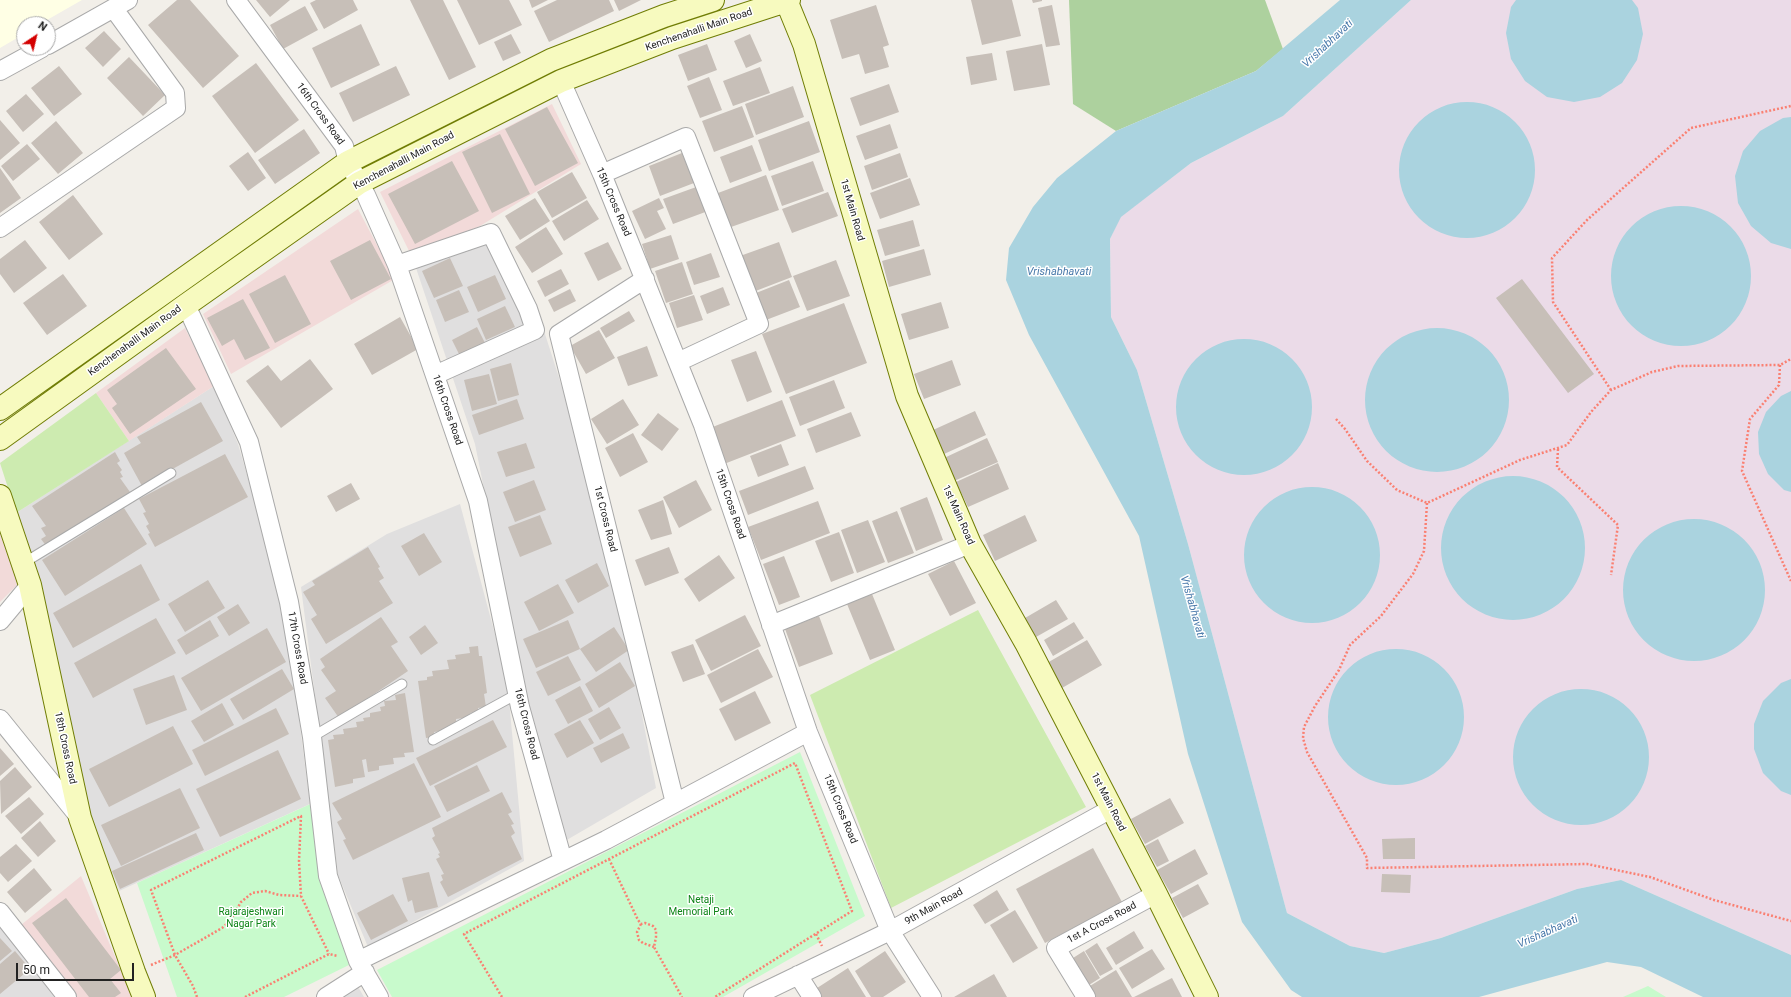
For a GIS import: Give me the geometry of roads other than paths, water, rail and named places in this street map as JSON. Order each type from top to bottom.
[{"type":"main road","points":[[0,409],[348,162],[551,60],[664,16],[712,0]]},
{"type":"main road","name":"Kenchenahalli Main Road","points":[[0,439],[186,304],[359,183],[561,81],[672,38],[787,0]]},
{"type":"main road","name":"1st Main Road","points":[[787,0],[804,44],[907,396],[970,544],[1026,643],[1156,894],[1207,997]]},
{"type":"main road","name":"18th Cross Road","points":[[0,496],[30,585],[80,818],[144,997]]},
{"type":"street","name":"16th Cross Road","points":[[236,0],[344,146],[348,162],[397,265],[478,501],[517,694],[563,861]]},
{"type":"street","points":[[0,228],[176,108],[175,93],[121,4],[56,41]]},
{"type":"street","points":[[0,71],[27,56]]},
{"type":"street","name":"15th Cross Road","points":[[561,81],[602,174],[703,425],[808,732],[890,931],[932,997]]},
{"type":"street","points":[[602,174],[686,137],[759,324],[678,362]]},
{"type":"street","points":[[397,265],[491,233],[528,309],[535,330],[435,375]]},
{"type":"street","name":"1st Cross Road","points":[[645,279],[559,334],[675,803]]},
{"type":"street","name":"17th Cross Road","points":[[186,304],[249,442],[289,602],[312,737],[328,876],[361,967],[379,997]]},
{"type":"street","points":[[771,625],[970,544]]},
{"type":"street","points":[[0,621],[30,585]]},
{"type":"street","points":[[0,719],[80,818]]},
{"type":"street","points":[[326,997],[361,967],[808,732]]},
{"type":"street","name":"9th Main Road","points":[[753,997],[890,931],[1111,809]]},
{"type":"street","name":"1st A Cross Road","points":[[1086,997],[1056,948],[1156,894]]},
{"type":"street","points":[[0,912],[68,997]]},
{"type":"street","points":[[798,975],[812,997]]},
{"type":"lane","points":[[22,564],[171,473]]},
{"type":"lane","points":[[312,737],[402,684]]},
{"type":"lane","points":[[433,740],[517,694]]},
{"type":"water","name":"Vrishabhavati","points":[[1340,0],[1411,0],[1283,116],[1191,163],[1121,217],[1110,239],[1111,317],[1137,370],[1188,544],[1287,913],[1350,946],[1384,953],[1441,938],[1577,889],[1621,880],[1791,955],[1791,997],[1703,997],[1641,967],[1607,962],[1479,997],[1302,997],[1291,990],[1242,922],[1188,754],[1139,536],[1029,335],[1006,280],[1009,248],[1033,207],[1057,178],[1116,131],[1256,71]]},
{"type":"water","points":[[1516,0],[1632,0],[1638,8],[1643,34],[1637,60],[1622,83],[1600,97],[1574,102],[1547,97],[1525,81],[1511,59],[1506,33],[1511,7]]},
{"type":"water","points":[[1467,102],[1493,107],[1515,122],[1530,144],[1535,170],[1530,196],[1515,218],[1493,233],[1467,238],[1441,233],[1419,218],[1404,196],[1399,170],[1404,144],[1419,122],[1441,107]]},
{"type":"water","points":[[1791,117],[1791,249],[1771,243],[1751,226],[1738,203],[1735,176],[1743,151],[1760,131],[1783,118]]},
{"type":"water","points":[[1688,206],[1714,214],[1735,232],[1746,249],[1750,262],[1750,290],[1746,303],[1739,315],[1725,330],[1708,341],[1695,345],[1674,346],[1648,338],[1627,320],[1616,303],[1612,290],[1611,269],[1619,243],[1637,222],[1654,211],[1667,207]]},
{"type":"water","points":[[1437,328],[1458,331],[1471,337],[1483,344],[1493,354],[1506,379],[1509,400],[1506,421],[1500,434],[1493,446],[1483,456],[1458,469],[1437,472],[1416,469],[1403,463],[1391,456],[1381,446],[1368,421],[1365,400],[1368,379],[1374,366],[1381,354],[1391,344],[1416,331]]},
{"type":"water","points":[[1244,339],[1264,342],[1276,347],[1292,359],[1304,375],[1309,387],[1312,407],[1309,427],[1304,439],[1292,455],[1276,467],[1264,472],[1244,475],[1224,472],[1212,467],[1196,455],[1184,439],[1179,427],[1176,407],[1179,387],[1184,375],[1196,359],[1212,347],[1224,342]]},
{"type":"water","points":[[1791,391],[1791,492],[1784,490],[1768,474],[1759,454],[1758,432],[1766,412],[1781,396]]},
{"type":"water","points":[[1513,476],[1540,482],[1553,488],[1564,497],[1573,508],[1579,521],[1585,548],[1579,575],[1573,588],[1564,599],[1553,608],[1540,614],[1513,620],[1486,614],[1473,608],[1462,599],[1453,588],[1447,575],[1441,548],[1447,521],[1453,508],[1462,497],[1473,488],[1486,482]]},
{"type":"water","points":[[1312,487],[1332,490],[1344,495],[1360,507],[1372,523],[1377,535],[1380,555],[1377,575],[1372,587],[1360,603],[1344,615],[1332,620],[1312,623],[1292,620],[1280,615],[1264,603],[1252,587],[1247,575],[1244,555],[1247,535],[1252,523],[1264,507],[1280,495],[1292,490]]},
{"type":"water","points":[[1687,519],[1701,519],[1728,527],[1749,545],[1760,563],[1764,576],[1764,604],[1757,624],[1739,645],[1728,653],[1715,658],[1701,661],[1687,661],[1660,653],[1639,635],[1631,624],[1626,611],[1623,597],[1623,583],[1631,556],[1649,535],[1660,527],[1673,522]]},
{"type":"water","points":[[1396,649],[1422,654],[1444,669],[1459,691],[1464,717],[1459,743],[1444,765],[1422,780],[1396,785],[1370,780],[1348,765],[1333,743],[1328,717],[1333,691],[1348,669],[1370,654]]},
{"type":"water","points":[[1791,679],[1791,795],[1781,791],[1763,773],[1754,749],[1754,724],[1763,701],[1781,683]]},
{"type":"water","points":[[1581,689],[1607,694],[1629,709],[1644,731],[1649,757],[1644,783],[1629,805],[1607,820],[1581,825],[1555,820],[1533,805],[1518,783],[1513,757],[1518,731],[1533,709],[1555,694]]},
{"type":"park label","name":"Netaji Memorial Park","points":[[701,906]]},
{"type":"park label","name":"Rajarajeshwari Nagar Park","points":[[251,918]]}]
